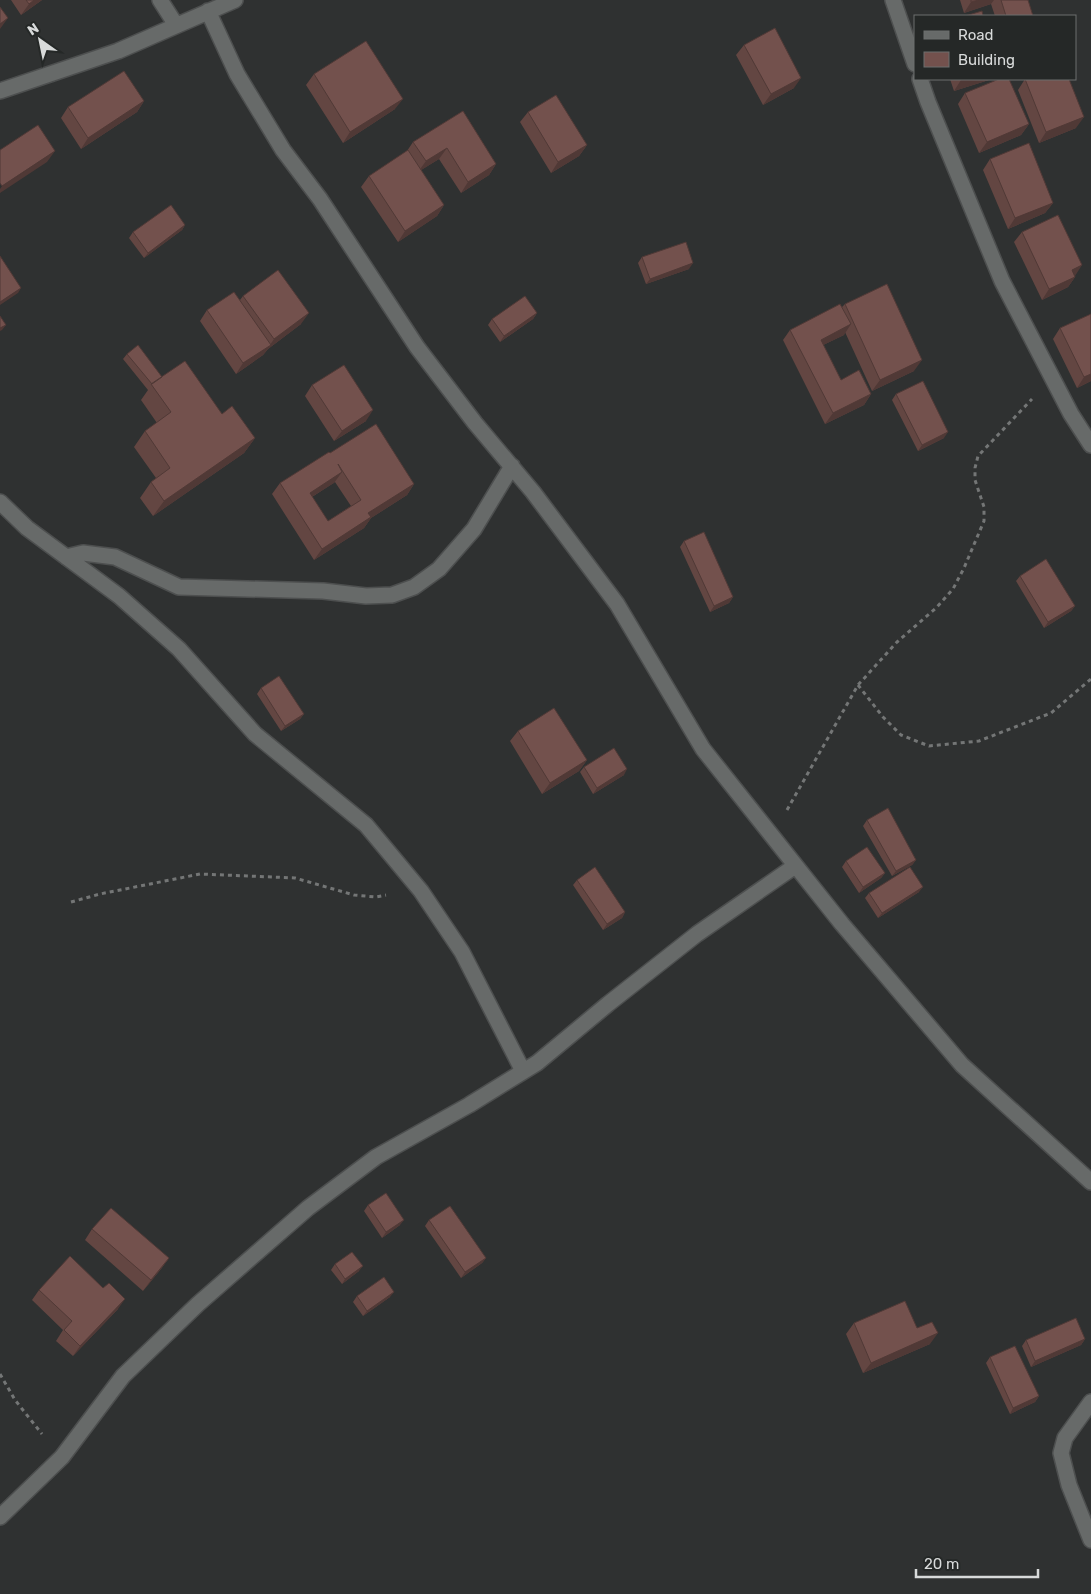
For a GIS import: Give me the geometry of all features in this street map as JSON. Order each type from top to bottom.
[{"type":"street","points":[[160,0],[176,25]]},
{"type":"street","points":[[0,91],[118,51],[235,0]]},
{"type":"street","points":[[894,0],[914,61]]},
{"type":"street","points":[[208,11],[237,74],[282,150],[320,199],[417,346],[475,423],[533,492],[617,604],[702,749],[842,924],[962,1065],[1091,1182]]},
{"type":"street","points":[[920,80],[1002,281],[1071,414],[1091,445]]},
{"type":"street","points":[[66,557],[83,553],[116,557],[179,587],[323,590],[366,596],[392,596],[414,587],[439,569],[474,529],[512,466]]},
{"type":"street","points":[[0,502],[27,528],[119,596],[179,649],[255,734],[366,825],[422,891],[462,952],[523,1071]]},
{"type":"street","points":[[0,1518],[62,1457],[123,1376],[198,1304],[308,1208],[376,1157],[469,1105],[537,1063],[697,934],[795,866]]},
{"type":"street","points":[[1091,1402],[1065,1438],[1061,1452],[1069,1485],[1091,1540]]},
{"type":"path","points":[[772,837],[858,685],[897,642],[936,608],[953,589],[984,521],[984,507],[975,480],[978,456],[1052,377]]},
{"type":"path","points":[[858,685],[900,735],[929,746],[979,742],[1051,713],[1091,679]]},
{"type":"path","points":[[71,902],[100,894],[200,874],[295,878],[354,895],[376,897],[422,891]]},
{"type":"path","points":[[0,1374],[15,1400],[62,1457]]},
{"type":"building","points":[[26,0],[34,0],[29,4]]},
{"type":"building","points":[[1001,0],[1028,0],[1033,15],[1006,15]]},
{"type":"building","points":[[0,7],[8,18],[0,24]]},
{"type":"building","points":[[982,11],[983,15],[968,15]]},
{"type":"building","points":[[775,28],[801,78],[771,94],[744,45]]},
{"type":"building","points":[[366,41],[403,99],[350,132],[314,74]]},
{"type":"building","points":[[124,71],[144,101],[88,138],[68,107]]},
{"type":"building","points":[[997,80],[1009,80],[1029,124],[987,142],[965,93]]},
{"type":"building","points":[[1025,80],[1069,80],[1084,117],[1046,132]]},
{"type":"building","points":[[556,95],[587,145],[558,162],[528,112]]},
{"type":"building","points":[[463,111],[496,164],[468,182],[447,148],[426,161],[413,142]]},
{"type":"building","points":[[38,125],[55,151],[2,186],[0,183],[0,150]]},
{"type":"building","points":[[1029,143],[1053,203],[1015,218],[990,159]]},
{"type":"building","points":[[408,150],[444,205],[405,231],[369,176]]},
{"type":"building","points":[[171,205],[185,225],[148,253],[133,232]]},
{"type":"building","points":[[1058,215],[1082,265],[1072,270],[1075,277],[1049,289],[1022,232]]},
{"type":"building","points":[[686,242],[693,263],[650,279],[642,257]]},
{"type":"building","points":[[0,256],[21,288],[0,302]]},
{"type":"building","points":[[278,270],[309,313],[274,339],[243,296]]},
{"type":"building","points":[[887,284],[922,360],[880,380],[845,304]]},
{"type":"building","points":[[234,292],[271,345],[243,363],[207,310]]},
{"type":"building","points":[[525,296],[537,313],[504,336],[492,319]]},
{"type":"building","points":[[840,304],[851,324],[821,340],[841,380],[859,370],[871,394],[833,413],[790,330]]},
{"type":"building","points":[[1091,314],[1091,374],[1084,377],[1060,328]]},
{"type":"building","points":[[0,316],[6,325],[0,328]]},
{"type":"building","points":[[138,345],[162,377],[152,384],[127,354]]},
{"type":"building","points":[[185,361],[222,414],[232,406],[255,438],[164,501],[151,482],[170,468],[145,431],[171,412],[151,384]]},
{"type":"building","points":[[344,365],[373,410],[342,431],[312,385]]},
{"type":"building","points":[[923,381],[948,432],[922,445],[896,394]]},
{"type":"building","points":[[376,424],[414,484],[368,513],[371,517],[322,549],[280,483]],"holes":[[[338,464],[361,500],[328,521],[310,493],[342,472]]]},
{"type":"building","points":[[704,532],[733,597],[714,606],[684,541]]},
{"type":"building","points":[[1046,559],[1075,606],[1048,622],[1020,576]]},
{"type":"building","points":[[279,676],[304,714],[285,726],[261,688]]},
{"type":"building","points":[[554,708],[587,760],[550,783],[518,731]]},
{"type":"building","points":[[614,748],[627,769],[597,788],[584,767]]},
{"type":"building","points":[[888,808],[916,860],[896,871],[867,820]]},
{"type":"building","points":[[867,847],[885,873],[863,887],[846,861]]},
{"type":"building","points":[[595,867],[625,912],[607,924],[577,880]]},
{"type":"building","points":[[910,867],[923,887],[882,913],[869,893]]},
{"type":"building","points":[[386,1193],[404,1220],[386,1232],[368,1205]]},
{"type":"building","points":[[450,1206],[486,1258],[465,1272],[429,1220]]},
{"type":"building","points":[[111,1208],[169,1258],[151,1280],[92,1229]]},
{"type":"building","points":[[352,1252],[363,1266],[345,1279],[335,1264]]},
{"type":"building","points":[[70,1256],[103,1288],[109,1283],[125,1299],[80,1346],[64,1330],[72,1321],[39,1290]]},
{"type":"building","points":[[384,1277],[394,1292],[367,1311],[357,1296]]},
{"type":"building","points":[[905,1301],[917,1328],[932,1322],[938,1333],[871,1363],[854,1323]]},
{"type":"building","points":[[1076,1318],[1085,1339],[1035,1361],[1026,1340]]},
{"type":"building","points":[[1015,1346],[1039,1396],[1013,1408],[990,1357]]}]
